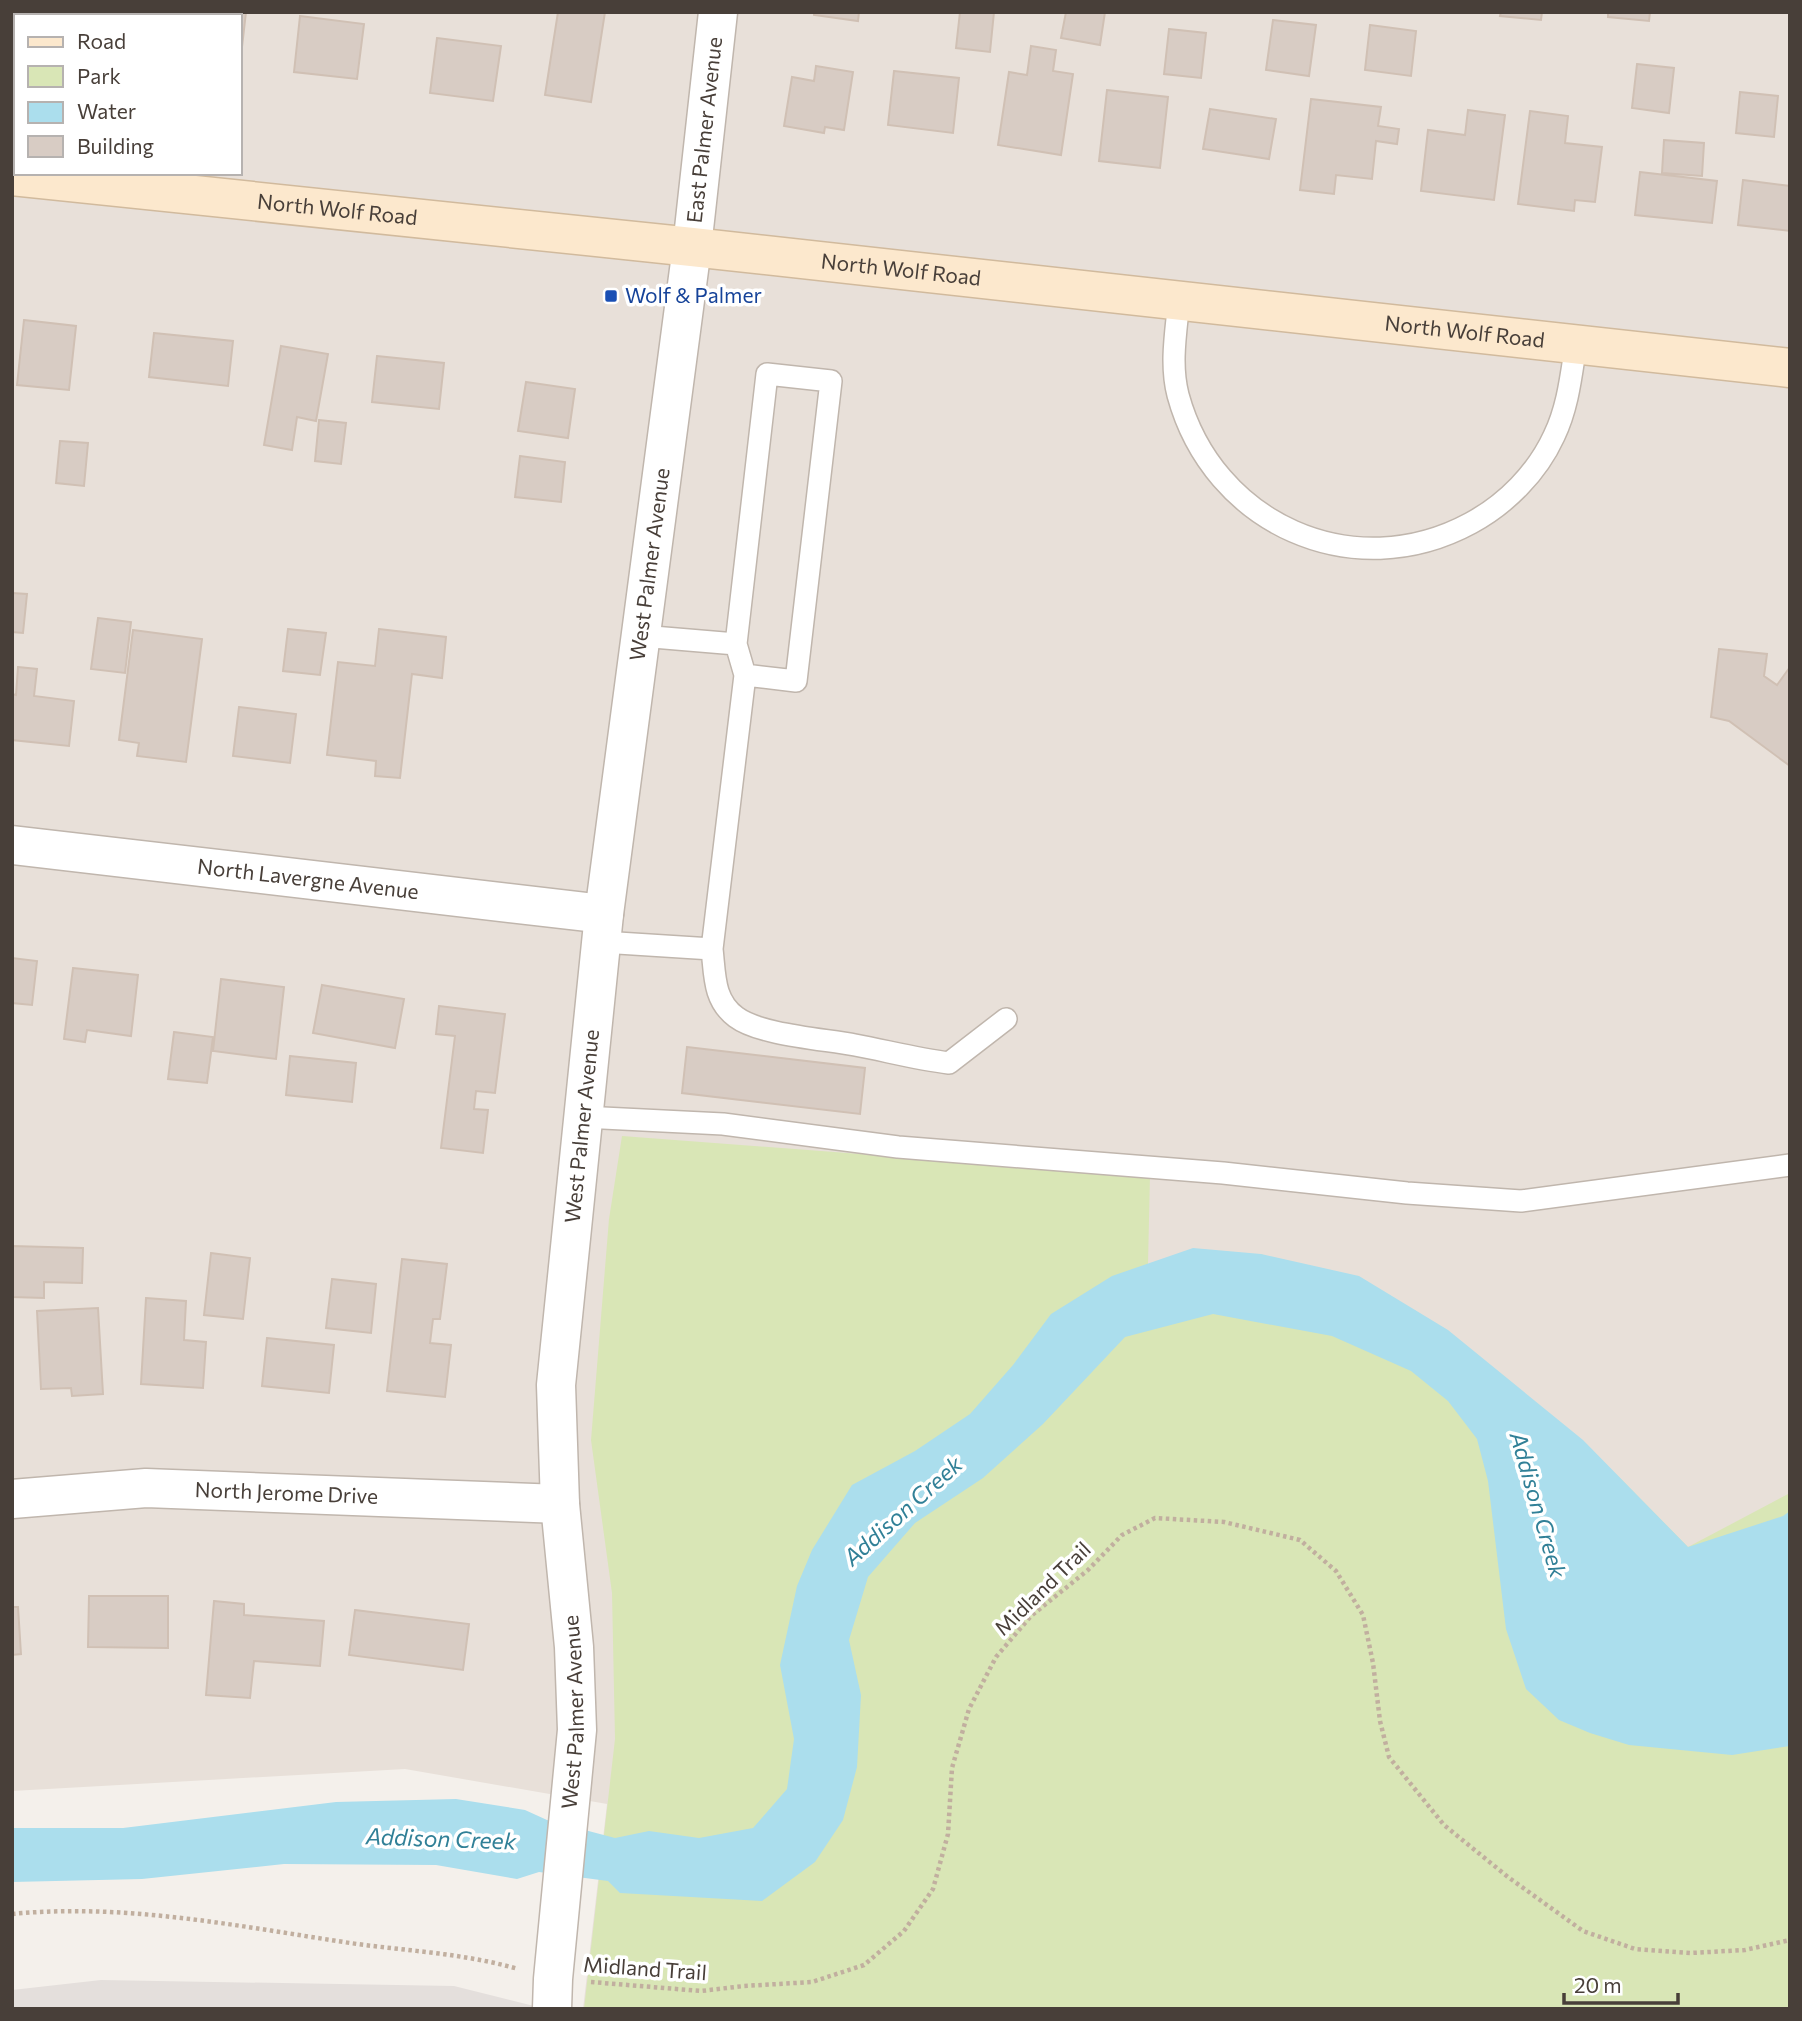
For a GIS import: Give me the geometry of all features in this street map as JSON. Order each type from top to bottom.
[{"type":"main road","name":"North Wolf Road","points":[[12,176],[692,247],[1790,368]]},
{"type":"street","name":"East Palmer Avenue","points":[[692,247],[718,12]]},
{"type":"street","name":"West Palmer Avenue","points":[[552,1994],[577,1730],[574,1647],[560,1504],[556,1385],[603,928],[692,247]]},
{"type":"street","name":"North Lavergne Avenue","points":[[12,845],[603,928]]},
{"type":"street","name":"North Jerome Drive","points":[[12,1499],[146,1488],[560,1504]]},
{"type":"lane","points":[[1179,300],[1173,358],[1177,393],[1189,427],[1205,458],[1227,485],[1263,515],[1283,527],[1316,540],[1350,548],[1385,549],[1420,544],[1453,533],[1484,516],[1512,494],[1535,468],[1554,438],[1567,405],[1576,344]]},
{"type":"lane","points":[[745,675],[796,681],[831,381],[767,374],[736,644],[745,675],[712,949],[717,994],[735,1017],[760,1028],[859,1045],[910,1058],[949,1063],[1006,1019]]},
{"type":"lane","points":[[641,636],[736,644]]},
{"type":"lane","points":[[603,928],[712,949]]},
{"type":"lane","points":[[583,1117],[723,1124],[898,1147],[1521,1201],[1790,1165]]},
{"type":"path","name":"Midland Trail","points":[[12,1914],[143,1913],[385,1948],[484,1959],[552,1994],[701,1992],[744,1986],[813,1982],[864,1965],[904,1931],[933,1889],[948,1834],[952,1768],[970,1709],[996,1657],[1031,1616],[1088,1570],[1122,1535],[1155,1518],[1224,1522],[1300,1540],[1336,1571],[1363,1615],[1380,1721],[1389,1757],[1444,1825],[1508,1877],[1583,1931],[1635,1948],[1691,1953],[1745,1950],[1790,1940]]},
{"type":"shaded area","points":[[12,12],[1790,12],[1790,2009],[583,2009],[607,1804],[405,1769],[12,1791]]},
{"type":"shaded area","points":[[101,1980],[454,1986],[546,2009],[12,2009],[12,1990]]},
{"type":"green space","points":[[622,1136],[1150,1176],[1148,1264],[1261,1254],[1416,1311],[1618,1476],[1688,1547],[1790,1493],[1790,2009],[584,2009],[615,1739],[612,1593],[591,1440],[609,1219]]},
{"type":"water","name":"Addison Creek","points":[[1193,1248],[1261,1254],[1359,1276],[1448,1330],[1583,1440],[1688,1547],[1783,1516],[1790,1511],[1790,1746],[1732,1755],[1629,1745],[1559,1720],[1526,1689],[1506,1629],[1488,1481],[1477,1439],[1448,1401],[1411,1371],[1332,1336],[1213,1314],[1125,1337],[1043,1424],[983,1478],[915,1523],[868,1577],[849,1640],[861,1695],[857,1767],[843,1820],[815,1862],[762,1901],[620,1893],[608,1881],[539,1872],[517,1879],[436,1865],[284,1864],[142,1879],[12,1882],[12,1828],[123,1828],[336,1802],[456,1799],[525,1810],[547,1820],[615,1838],[649,1831],[699,1838],[753,1828],[787,1789],[794,1739],[780,1665],[797,1586],[812,1550],[852,1485],[915,1451],[970,1414],[1013,1365],[1051,1314],[1112,1276]]},
{"type":"building","points":[[12,12],[29,12],[14,14],[12,39]]},
{"type":"building","points":[[83,12],[147,12],[147,14]]},
{"type":"building","points":[[246,12],[242,47],[242,14],[182,14]]},
{"type":"building","points":[[558,12],[605,12],[591,102],[545,95]]},
{"type":"building","points":[[814,12],[859,12],[858,21],[814,15]]},
{"type":"building","points":[[960,12],[994,12],[990,52],[956,48]]},
{"type":"building","points":[[1066,12],[1105,12],[1100,45],[1061,38]]},
{"type":"building","points":[[1501,12],[1542,12],[1541,20],[1500,16]]},
{"type":"building","points":[[1608,12],[1650,12],[1649,21],[1608,17]]},
{"type":"building","points":[[300,16],[364,24],[357,79],[294,72]]},
{"type":"building","points":[[1273,20],[1316,25],[1309,76],[1266,70]]},
{"type":"building","points":[[1370,25],[1416,31],[1411,76],[1365,70]]},
{"type":"building","points":[[1169,29],[1206,33],[1201,78],[1164,74]]},
{"type":"building","points":[[437,38],[501,46],[493,101],[430,93]]},
{"type":"building","points":[[1031,46],[1056,50],[1053,71],[1073,74],[1061,155],[998,145],[1009,72],[1027,75]]},
{"type":"building","points":[[1637,64],[1674,68],[1669,113],[1632,108]]},
{"type":"building","points":[[816,66],[853,72],[844,130],[825,127],[824,133],[784,126],[792,77],[814,81]]},
{"type":"building","points":[[894,71],[959,78],[953,133],[888,125]]},
{"type":"building","points":[[1107,90],[1168,97],[1160,168],[1099,161]]},
{"type":"building","points":[[1740,92],[1778,96],[1774,137],[1736,133]]},
{"type":"building","points":[[1311,99],[1381,107],[1378,126],[1399,129],[1397,144],[1376,141],[1372,179],[1336,175],[1334,194],[1300,190]]},
{"type":"building","points":[[1210,109],[1276,119],[1269,159],[1203,149]]},
{"type":"building","points":[[1468,110],[1505,115],[1494,200],[1421,191],[1428,130],[1465,135]]},
{"type":"building","points":[[1530,111],[1568,116],[1565,143],[1602,147],[1595,202],[1575,200],[1574,211],[1518,204]]},
{"type":"building","points":[[1664,140],[1704,143],[1702,176],[1662,173]]},
{"type":"building","points":[[1640,172],[1717,181],[1712,223],[1635,215]]},
{"type":"building","points":[[1743,180],[1790,186],[1790,231],[1738,225]]},
{"type":"building","points":[[24,320],[76,326],[69,390],[17,385]]},
{"type":"building","points":[[154,333],[233,341],[228,386],[149,377]]},
{"type":"building","points":[[281,346],[328,354],[316,421],[297,417],[292,450],[264,445]]},
{"type":"building","points":[[377,356],[444,363],[439,409],[372,402]]},
{"type":"building","points":[[526,382],[575,389],[568,438],[518,431]]},
{"type":"building","points":[[319,420],[346,423],[341,464],[315,461]]},
{"type":"building","points":[[60,441],[88,443],[84,486],[56,483]]},
{"type":"building","points":[[520,456],[565,462],[561,502],[515,497]]},
{"type":"building","points":[[12,593],[27,594],[23,633],[12,632]]},
{"type":"building","points":[[98,618],[131,622],[125,673],[91,669]]},
{"type":"building","points":[[288,629],[326,633],[320,675],[283,671]]},
{"type":"building","points":[[379,629],[446,637],[442,678],[412,674],[400,778],[375,776],[376,761],[327,755],[338,662],[375,666]]},
{"type":"building","points":[[133,630],[202,639],[186,762],[137,756],[139,743],[119,740]]},
{"type":"building","points":[[1719,649],[1767,654],[1764,676],[1777,685],[1790,667],[1790,766],[1729,721],[1711,717]]},
{"type":"building","points":[[18,667],[37,669],[34,696],[74,701],[69,746],[12,740],[12,694],[16,695]]},
{"type":"building","points":[[239,707],[296,714],[290,763],[233,756]]},
{"type":"building","points":[[12,958],[37,961],[32,1005],[12,1003]]},
{"type":"building","points":[[73,968],[138,975],[131,1036],[87,1030],[85,1042],[64,1039]]},
{"type":"building","points":[[221,979],[284,987],[276,1059],[213,1051]]},
{"type":"building","points":[[322,985],[404,999],[395,1048],[313,1033]]},
{"type":"building","points":[[439,1006],[505,1014],[495,1093],[476,1091],[474,1109],[488,1110],[483,1153],[441,1148],[455,1036],[436,1034]]},
{"type":"building","points":[[174,1032],[213,1037],[207,1083],[168,1079]]},
{"type":"building","points":[[687,1047],[865,1068],[860,1114],[682,1093]]},
{"type":"building","points":[[290,1056],[356,1063],[352,1102],[286,1095]]},
{"type":"building","points":[[12,1246],[83,1248],[82,1283],[44,1282],[44,1298],[12,1297]]},
{"type":"building","points":[[211,1253],[250,1258],[243,1319],[204,1315]]},
{"type":"building","points":[[402,1259],[447,1264],[440,1319],[433,1319],[430,1343],[451,1345],[445,1397],[387,1391]]},
{"type":"building","points":[[332,1279],[376,1284],[371,1333],[326,1328]]},
{"type":"building","points":[[146,1298],[186,1301],[184,1340],[206,1342],[203,1388],[141,1384]]},
{"type":"building","points":[[98,1308],[103,1394],[72,1396],[71,1388],[41,1389],[37,1311]]},
{"type":"building","points":[[267,1338],[334,1345],[329,1393],[262,1386]]},
{"type":"building","points":[[89,1596],[168,1596],[168,1648],[88,1647]]},
{"type":"building","points":[[214,1601],[244,1604],[244,1615],[324,1621],[320,1666],[254,1661],[250,1698],[206,1695]]},
{"type":"building","points":[[12,1607],[18,1607],[21,1654],[12,1655]]},
{"type":"building","points":[[355,1610],[469,1624],[463,1670],[349,1655]]},
{"type":"place","name":"Wolf & Palmer","points":[[611,296]]}]
